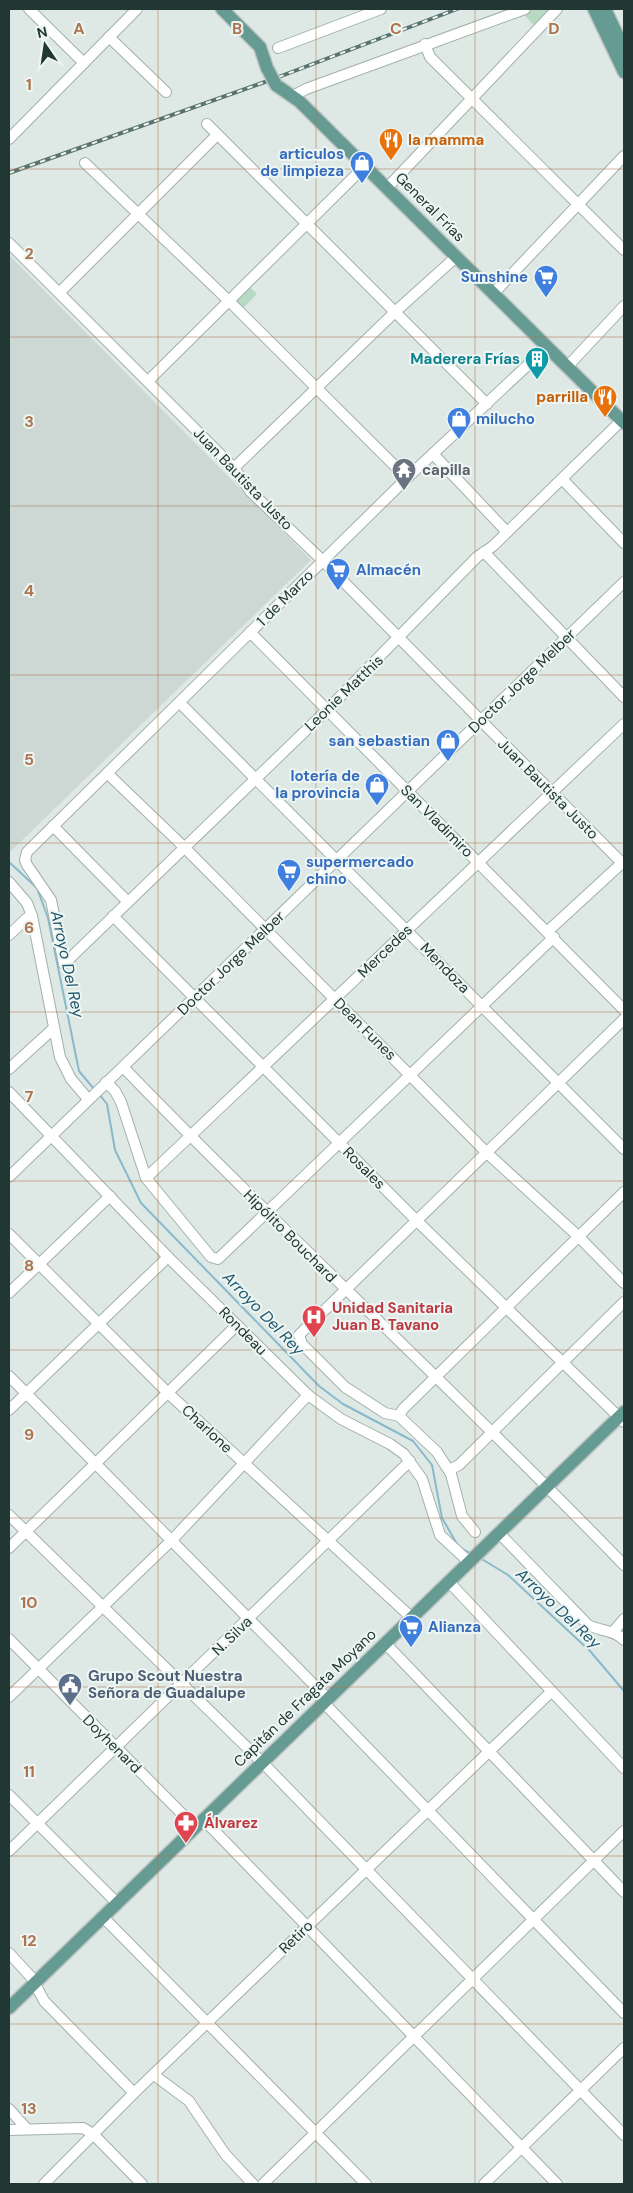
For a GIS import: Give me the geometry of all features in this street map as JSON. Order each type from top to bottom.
[{"type":"main road","name":"General Frías","points":[[222,9],[260,47],[267,68],[276,85],[293,96],[388,188],[623,422]]},
{"type":"main road","points":[[594,9],[624,72]]},
{"type":"main road","points":[[605,9],[624,49]]},
{"type":"main road","name":"Capitán de Fragata Moyano","points":[[9,2008],[547,1485],[623,1417]]},
{"type":"street","points":[[29,9],[84,63]]},
{"type":"street","points":[[9,139],[137,9]]},
{"type":"street","points":[[278,48],[380,9]]},
{"type":"street","points":[[293,96],[306,89],[425,44],[525,9]]},
{"type":"street","points":[[388,188],[557,9]]},
{"type":"street","points":[[109,36],[166,92]]},
{"type":"street","points":[[425,44],[430,57],[624,250]]},
{"type":"street","points":[[207,124],[487,404]]},
{"type":"street","points":[[59,293],[217,135]]},
{"type":"street","points":[[493,294],[624,156]]},
{"type":"street","points":[[85,163],[230,301],[407,478]]},
{"type":"street","points":[[148,381],[365,166]]},
{"type":"street","name":"Juan Bautista Justo","points":[[9,243],[234,468],[251,492],[323,561],[623,864]]},
{"type":"street","points":[[234,468],[456,257]]},
{"type":"street","points":[[567,367],[624,306]]},
{"type":"street","name":"1 de Marzo","points":[[64,964],[51,900],[25,860],[27,852],[407,478],[547,347]]},
{"type":"street","name":"Leonie Matthis","points":[[64,964],[127,901],[328,709],[484,552],[623,422]]},
{"type":"street","points":[[433,454],[507,532]]},
{"type":"street","points":[[562,479],[624,543]]},
{"type":"street","points":[[484,552],[624,697]]},
{"type":"street","name":"Doctor Jorge Melber","points":[[9,1177],[624,582]]},
{"type":"street","name":"San Vladimiro","points":[[250,632],[551,934],[624,1010]]},
{"type":"street","name":"Mendoza","points":[[180,703],[335,861],[407,930],[624,1149]]},
{"type":"street","name":"Mercedes","points":[[146,1178],[264,1068],[624,724]]},
{"type":"street","name":"Dean Funes","points":[[108,774],[184,847],[487,1152],[578,1236],[624,1283]]},
{"type":"street","points":[[53,826],[127,901]]},
{"type":"street","points":[[104,1084],[121,1102],[146,1178],[214,1260],[218,1260],[483,1007],[551,934],[623,864]]},
{"type":"street","points":[[9,882],[27,903],[32,916],[63,1065],[91,1096]]},
{"type":"street","points":[[9,935],[27,918],[32,916]]},
{"type":"street","name":"Rosales","points":[[113,916],[417,1221],[563,1362],[623,1417]]},
{"type":"street","points":[[475,1532],[462,1516],[449,1470],[437,1452],[399,1416],[385,1414],[345,1387],[302,1344],[299,1335],[624,1018]]},
{"type":"street","points":[[9,1069],[54,1028]]},
{"type":"street","name":"Hipólito Bouchard","points":[[123,1067],[346,1291],[547,1485],[624,1565]]},
{"type":"street","name":"Rondeau","points":[[9,1092],[168,1257],[308,1394],[352,1426],[390,1444],[410,1461],[422,1479],[440,1535],[469,1562]]},
{"type":"street","points":[[399,1416],[403,1409],[506,1306],[624,1192]]},
{"type":"street","points":[[9,1293],[110,1196]]},
{"type":"street","name":"Charlone","points":[[9,1234],[168,1394],[412,1618]]},
{"type":"street","points":[[9,1410],[168,1257]]},
{"type":"street","points":[[449,1470],[459,1465],[624,1302]]},
{"type":"street","points":[[9,1548],[237,1325]]},
{"type":"street","points":[[9,1376],[172,1540],[428,1810],[624,2012]]},
{"type":"street","points":[[9,1697],[172,1540],[308,1394]]},
{"type":"street","name":"N. Silva","points":[[9,1851],[249,1620],[410,1461]]},
{"type":"street","points":[[9,1515],[103,1608],[184,1683],[365,1870],[474,1978],[624,2135]]},
{"type":"street","points":[[499,1533],[588,1625],[600,1630],[613,1632],[624,1640]]},
{"type":"street","points":[[449,1582],[624,1768]]},
{"type":"street","points":[[613,1632],[624,1619]]},
{"type":"street","name":"Doyhenard","points":[[9,1639],[116,1747],[199,1823],[307,1927],[557,2184]]},
{"type":"street","points":[[385,1643],[624,1892]]},
{"type":"street","name":"Retiro","points":[[44,2184],[134,2093],[551,1692]]},
{"type":"street","points":[[9,1795],[117,1903]]},
{"type":"street","points":[[263,2184],[624,1831]]},
{"type":"street","points":[[103,1917],[366,2184]]},
{"type":"street","points":[[9,1953],[30,1975],[44,2001],[134,2093]]},
{"type":"street","points":[[484,2184],[624,2048]]},
{"type":"street","points":[[154,2075],[189,2101],[221,2149],[253,2184]]},
{"type":"street","points":[[9,2109],[27,2129]]},
{"type":"street","points":[[9,2130],[80,2127],[93,2134],[142,2184]]},
{"type":"shaded area","points":[[9,255],[311,560],[9,853]]},
{"type":"green space","points":[[532,9],[551,9],[534,26],[522,12]]},
{"type":"green space","points":[[249,286],[257,294],[241,310],[233,302]]},
{"type":"waterway","name":"Arroyo Del Rey","points":[[9,862],[37,888],[48,918],[79,1071],[94,1089]]},
{"type":"waterway","name":"Arroyo Del Rey","points":[[99,1094],[107,1104],[115,1150],[141,1203],[319,1386],[343,1404],[413,1441],[432,1465],[442,1518],[457,1544]]},
{"type":"waterway","name":"Arroyo Del Rey","points":[[460,1548],[472,1554]]},
{"type":"waterway","name":"Arroyo Del Rey","points":[[480,1558],[508,1575],[590,1651],[624,1691]]},
{"type":"railway","points":[[9,173],[276,78],[457,9]]},
{"type":"place","name":"la mamma","points":[[391,161]]},
{"type":"place","name":"articulos de limpieza","points":[[362,184]]},
{"type":"place","name":"Sunshine","points":[[546,298]]},
{"type":"place","name":"Maderera Frías","points":[[537,380]]},
{"type":"place","name":"parrilla","points":[[605,418]]},
{"type":"place","name":"milucho","points":[[459,440]]},
{"type":"place","name":"capilla","points":[[404,491]]},
{"type":"place","name":"Almacén","points":[[338,591]]},
{"type":"place","name":"san sebastian","points":[[448,762]]},
{"type":"place","name":"lotería de la provincia","points":[[377,806]]},
{"type":"place","name":"supermercado chino","points":[[289,892]]},
{"type":"place","name":"Unidad Sanitaria Juan B. Tavano","points":[[314,1338]]},
{"type":"place","name":"Alianza","points":[[411,1648]]},
{"type":"place","name":"Grupo Scout Nuestra Señora de Guadalupe","points":[[70,1706]]},
{"type":"place","name":"Álvarez","points":[[186,1844]]}]
